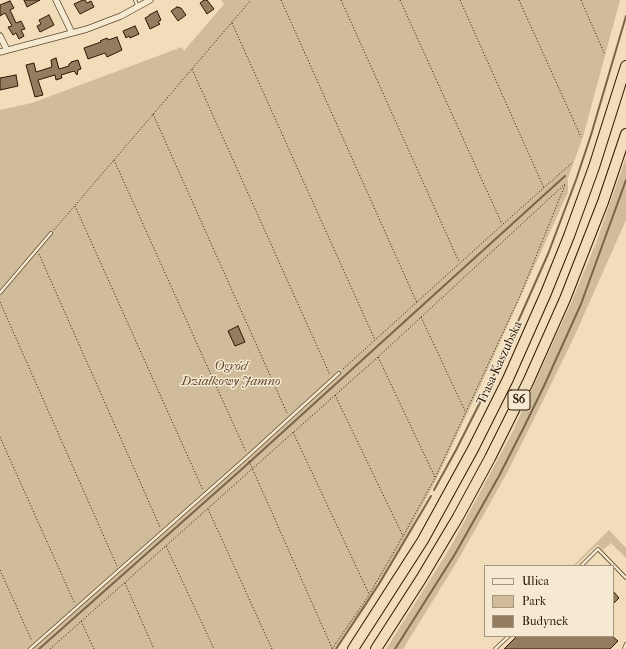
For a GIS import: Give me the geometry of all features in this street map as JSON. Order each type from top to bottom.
[{"type":"highway","name":"Trasa Kaszubska","points":[[353,649],[422,540],[473,449],[508,379],[572,230],[626,66]]},
{"type":"highway","name":"S6","points":[[376,649],[421,579],[458,517],[490,458],[528,382],[571,284],[603,202],[626,134]]},
{"type":"street","points":[[56,0],[72,33]]},
{"type":"street","points":[[0,52],[87,29],[121,16],[150,0]]},
{"type":"street","points":[[0,36],[7,50]]},
{"type":"lane","points":[[135,0],[138,7]]},
{"type":"lane","points":[[0,293],[51,233]]},
{"type":"lane","points":[[30,649],[248,456],[339,373]]},
{"type":"lane","points":[[582,565],[598,549],[613,565]]},
{"type":"lane","points":[[614,566],[626,578]]},
{"type":"lane","points":[[495,649],[508,637]]},
{"type":"lane","points":[[624,649],[626,644]]},
{"type":"path","points":[[51,233],[251,0]]},
{"type":"path","points":[[281,0],[417,303]]},
{"type":"path","points":[[341,0],[459,263]]},
{"type":"path","points":[[400,0],[502,225]]},
{"type":"path","points":[[460,0],[544,188]]},
{"type":"path","points":[[520,0],[581,137]]},
{"type":"path","points":[[581,0],[605,55]]},
{"type":"path","points":[[232,23],[375,340]]},
{"type":"path","points":[[192,69],[332,379]]},
{"type":"path","points":[[153,114],[289,418]]},
{"type":"path","points":[[114,160],[248,456],[332,649]]},
{"type":"path","points":[[339,373],[459,263],[573,162]]},
{"type":"path","points":[[50,649],[378,357],[565,184],[520,296],[435,478],[369,595],[332,649]]},
{"type":"path","points":[[75,206],[205,494]]},
{"type":"path","points":[[37,250],[162,532]]},
{"type":"path","points":[[0,302],[119,570]]},
{"type":"path","points":[[421,317],[465,412]]},
{"type":"path","points":[[378,357],[435,478]]},
{"type":"path","points":[[335,395],[403,536]]},
{"type":"path","points":[[293,432],[369,595]]},
{"type":"path","points":[[0,437],[77,608]]},
{"type":"path","points":[[208,508],[272,649]]},
{"type":"path","points":[[166,546],[214,649]]},
{"type":"path","points":[[0,570],[34,646]]},
{"type":"path","points":[[124,583],[154,649]]},
{"type":"path","points":[[81,621],[94,649]]},
{"type":"green space","name":"Ogród Działkowy Jamno","points":[[221,0],[620,0],[583,137],[568,178],[568,192],[436,480],[367,605],[336,649],[0,649],[0,110],[32,103],[182,47],[184,51],[224,4]]},
{"type":"green space","points":[[626,157],[626,220],[575,335],[508,471],[458,560],[403,649],[386,649],[450,548],[512,433],[571,303],[596,243]]},
{"type":"green space","points":[[609,530],[626,548],[626,558],[611,543],[603,550],[598,545],[576,565],[574,565]]},
{"type":"building","points":[[24,0],[40,0],[27,7]]},
{"type":"building","points":[[83,0],[87,3],[91,1],[94,7],[80,14],[74,4]]},
{"type":"building","points":[[207,0],[214,9],[207,14],[200,3]]},
{"type":"building","points":[[10,1],[14,8],[10,10],[16,23],[21,21],[25,29],[21,30],[24,36],[19,39],[16,33],[13,35],[8,27],[12,26],[5,13],[0,16],[0,5]]},
{"type":"building","points":[[177,7],[181,8],[186,15],[178,21],[171,11]]},
{"type":"building","points":[[157,11],[161,20],[158,22],[160,24],[150,29],[145,18]]},
{"type":"building","points":[[49,15],[54,25],[40,32],[37,26],[41,24],[39,20]]},
{"type":"building","points":[[135,26],[139,34],[126,38],[123,31]]},
{"type":"building","points":[[117,37],[122,50],[107,57],[105,53],[88,59],[84,48],[101,42],[100,41],[107,38],[108,40]]},
{"type":"building","points":[[56,58],[59,69],[69,66],[71,62],[78,60],[81,69],[78,70],[77,75],[74,71],[61,75],[62,78],[56,80],[55,75],[38,80],[43,95],[35,97],[26,65],[34,63],[36,72],[52,67],[51,60]]},
{"type":"building","points":[[16,75],[18,86],[0,90],[0,78]]},
{"type":"building","points":[[238,326],[245,342],[235,346],[228,331]]},
{"type":"building","points":[[614,592],[619,598],[614,603]]},
{"type":"building","points":[[516,637],[613,637],[618,641],[610,649],[504,649]]},
{"type":"waterway","points":[[434,490],[497,369],[548,254],[591,135],[626,16]]},
{"type":"waterway","points":[[39,649],[242,469],[565,176]]},
{"type":"waterway","points":[[395,649],[455,554],[499,476],[525,425],[581,304],[626,180]]},
{"type":"waterway","points":[[336,649],[379,584],[431,496]]}]
